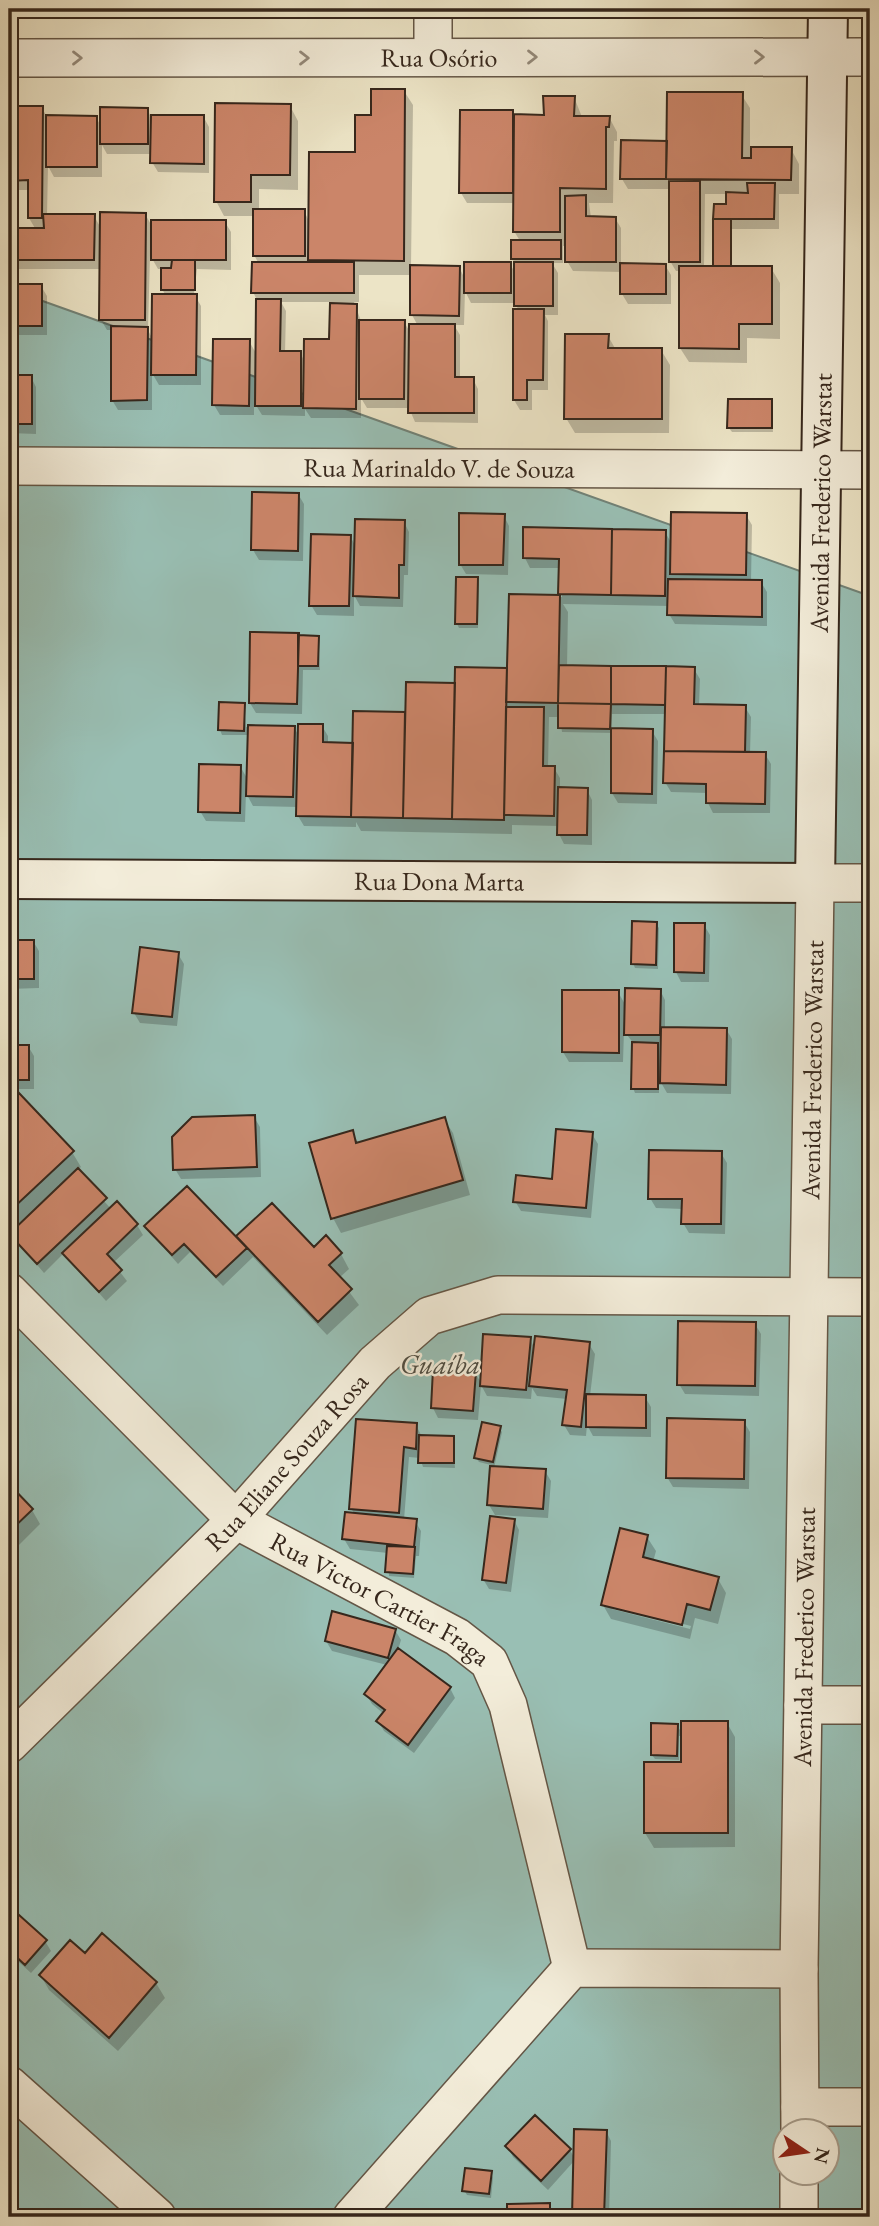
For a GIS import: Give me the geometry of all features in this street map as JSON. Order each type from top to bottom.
[{"type":"street","points":[[433,9],[433,57]]},
{"type":"street","name":"Avenida Frederico Warstat","points":[[800,2118],[799,1969],[828,9]]},
{"type":"street","name":"Rua Osório","points":[[9,58],[870,57]]},
{"type":"street","name":"Rua Marinaldo V. de Souza","points":[[9,466],[870,470]]},
{"type":"street","name":"Rua Dona Marta","points":[[9,879],[870,883]]},
{"type":"street","name":"Rua Victor Cartier Fraga","points":[[9,1293],[236,1520],[457,1637],[489,1662],[508,1704],[572,1968]]},
{"type":"street","name":"Rua Eliane Souza Rosa","points":[[9,1744],[236,1520],[375,1363],[429,1316],[498,1295],[870,1297]]},
{"type":"street","points":[[803,1705],[870,1705]]},
{"type":"street","points":[[352,2217],[572,1968],[799,1969]]},
{"type":"street","points":[[9,2085],[157,2217]]},
{"type":"street","points":[[806,2118],[870,2107]]},
{"type":"street","points":[[799,2188],[799,2217]]},
{"type":"water","name":"Guaíba","points":[[9,289],[870,596],[870,2217],[9,2217]]},
{"type":"building","points":[[371,89],[405,89],[404,261],[308,260],[309,152],[355,152],[355,115],[371,115]]},
{"type":"building","points":[[667,92],[743,92],[742,158],[751,158],[751,147],[792,147],[791,180],[666,179]]},
{"type":"building","points":[[543,96],[575,96],[574,116],[610,116],[609,127],[606,127],[606,189],[560,188],[560,232],[513,232],[514,114],[544,115]]},
{"type":"building","points":[[215,103],[291,104],[290,175],[251,175],[251,202],[214,202]]},
{"type":"building","points":[[9,106],[43,106],[42,218],[28,218],[28,180],[9,181]]},
{"type":"building","points":[[100,107],[148,108],[148,144],[100,144]]},
{"type":"building","points":[[460,110],[513,110],[513,193],[459,193]]},
{"type":"building","points":[[46,115],[97,116],[97,167],[46,167]]},
{"type":"building","points":[[151,115],[204,115],[204,164],[150,163]]},
{"type":"building","points":[[621,140],[667,141],[666,179],[620,179]]},
{"type":"building","points":[[669,181],[700,181],[700,262],[669,262]]},
{"type":"building","points":[[747,183],[775,183],[774,219],[713,219],[714,204],[726,204],[726,192],[748,193]]},
{"type":"building","points":[[586,195],[586,216],[616,217],[616,262],[565,262],[565,196]]},
{"type":"building","points":[[253,209],[305,209],[305,256],[253,256]]},
{"type":"building","points":[[100,212],[146,213],[145,320],[99,320]]},
{"type":"building","points":[[43,214],[95,214],[94,260],[9,260],[9,228],[44,228]]},
{"type":"building","points":[[713,219],[731,219],[731,266],[713,266]]},
{"type":"building","points":[[151,220],[226,220],[226,260],[151,260]]},
{"type":"building","points":[[511,240],[561,240],[561,259],[511,259]]},
{"type":"building","points":[[172,260],[195,260],[195,290],[161,290],[161,268],[171,268]]},
{"type":"building","points":[[252,262],[354,262],[354,293],[251,293]]},
{"type":"building","points":[[464,262],[511,262],[511,293],[464,293]]},
{"type":"building","points":[[514,262],[553,262],[553,306],[514,306]]},
{"type":"building","points":[[620,263],[666,264],[666,294],[620,294]]},
{"type":"building","points":[[410,265],[460,266],[459,316],[410,315]]},
{"type":"building","points":[[679,266],[772,266],[772,324],[739,324],[739,349],[679,348]]},
{"type":"building","points":[[9,284],[42,284],[42,326],[9,326]]},
{"type":"building","points":[[152,294],[197,294],[196,375],[151,375]]},
{"type":"building","points":[[256,299],[281,299],[280,351],[301,351],[301,406],[255,406]]},
{"type":"building","points":[[330,303],[357,304],[356,409],[303,408],[304,339],[329,339]]},
{"type":"building","points":[[513,309],[544,309],[543,380],[527,380],[527,400],[513,400]]},
{"type":"building","points":[[359,320],[405,320],[404,399],[359,399]]},
{"type":"building","points":[[409,324],[455,324],[455,377],[474,377],[474,413],[408,413]]},
{"type":"building","points":[[111,326],[148,327],[147,400],[111,401]]},
{"type":"building","points":[[565,334],[609,334],[608,348],[662,348],[662,419],[564,419]]},
{"type":"building","points":[[213,339],[250,339],[249,406],[212,405]]},
{"type":"building","points":[[9,375],[32,375],[32,424],[9,424]]},
{"type":"building","points":[[728,399],[772,399],[772,428],[727,428]]},
{"type":"building","points":[[252,492],[299,493],[298,551],[251,550]]},
{"type":"building","points":[[671,512],[747,513],[746,575],[670,574]]},
{"type":"building","points":[[459,513],[505,514],[503,565],[459,565]]},
{"type":"building","points":[[355,519],[405,520],[404,565],[399,565],[399,598],[353,596]]},
{"type":"building","points":[[523,527],[612,529],[611,595],[558,594],[559,559],[523,558]]},
{"type":"building","points":[[612,529],[666,530],[665,596],[611,595]]},
{"type":"building","points":[[311,534],[351,535],[349,606],[309,606]]},
{"type":"building","points":[[456,577],[478,577],[477,624],[455,624]]},
{"type":"building","points":[[668,579],[762,580],[762,617],[667,615]]},
{"type":"building","points":[[509,594],[560,595],[558,703],[506,702]]},
{"type":"building","points":[[250,632],[299,633],[297,704],[249,703]]},
{"type":"building","points":[[298,635],[319,636],[318,666],[298,666]]},
{"type":"building","points":[[559,665],[611,666],[611,704],[558,703]]},
{"type":"building","points":[[611,666],[666,666],[665,705],[611,704]]},
{"type":"building","points":[[666,666],[695,667],[694,704],[746,705],[745,752],[664,751]]},
{"type":"building","points":[[455,667],[507,668],[504,820],[452,819]]},
{"type":"building","points":[[406,682],[455,683],[452,819],[403,818]]},
{"type":"building","points":[[219,702],[245,703],[244,731],[218,730]]},
{"type":"building","points":[[558,703],[611,704],[610,729],[558,728]]},
{"type":"building","points":[[506,707],[544,707],[543,766],[555,766],[554,816],[504,815]]},
{"type":"building","points":[[353,711],[405,712],[403,818],[351,817]]},
{"type":"building","points":[[298,724],[323,724],[323,742],[353,743],[351,817],[296,816]]},
{"type":"building","points":[[248,725],[295,726],[293,797],[246,796]]},
{"type":"building","points":[[611,728],[653,729],[652,794],[611,793]]},
{"type":"building","points":[[664,751],[766,752],[765,804],[706,803],[706,784],[663,783]]},
{"type":"building","points":[[199,764],[241,765],[240,813],[198,812]]},
{"type":"building","points":[[558,787],[588,788],[587,835],[557,835]]},
{"type":"building","points":[[632,921],[657,922],[656,965],[631,964]]},
{"type":"building","points":[[674,923],[705,923],[704,973],[674,972]]},
{"type":"building","points":[[9,940],[34,940],[34,979],[9,979]]},
{"type":"building","points":[[140,947],[179,952],[172,1017],[132,1013]]},
{"type":"building","points":[[625,988],[661,989],[660,1035],[624,1035]]},
{"type":"building","points":[[562,990],[619,990],[619,1053],[562,1052]]},
{"type":"building","points":[[661,1027],[727,1028],[726,1085],[660,1083]]},
{"type":"building","points":[[632,1042],[658,1043],[658,1089],[631,1089]]},
{"type":"building","points":[[9,1045],[29,1045],[29,1080],[9,1080]]},
{"type":"building","points":[[19,1093],[74,1151],[11,1210],[9,1103]]},
{"type":"building","points":[[870,1112],[870,1176],[867,1176]]},
{"type":"building","points":[[255,1115],[257,1167],[173,1170],[172,1137],[192,1117]]},
{"type":"building","points":[[445,1117],[463,1180],[331,1219],[309,1143],[353,1130],[356,1143]]},
{"type":"building","points":[[556,1129],[593,1132],[586,1208],[513,1202],[516,1175],[552,1179]]},
{"type":"building","points":[[649,1150],[722,1151],[721,1224],[681,1224],[682,1199],[648,1199]]},
{"type":"building","points":[[78,1168],[107,1198],[37,1264],[9,1234]]},
{"type":"building","points":[[187,1186],[247,1248],[216,1277],[184,1244],[172,1255],[144,1226]]},
{"type":"building","points":[[117,1201],[138,1224],[107,1254],[122,1270],[99,1292],[62,1253]]},
{"type":"building","points":[[272,1203],[314,1247],[326,1235],[342,1253],[329,1265],[352,1289],[318,1322],[236,1236]]},
{"type":"building","points":[[678,1321],[756,1322],[755,1386],[677,1385]]},
{"type":"building","points":[[483,1334],[531,1337],[526,1390],[480,1386]]},
{"type":"building","points":[[535,1336],[590,1342],[581,1427],[562,1425],[567,1390],[529,1386]]},
{"type":"building","points":[[433,1369],[476,1371],[473,1411],[431,1408]]},
{"type":"building","points":[[586,1394],[646,1395],[646,1428],[586,1427]]},
{"type":"building","points":[[667,1418],[745,1420],[744,1479],[666,1478]]},
{"type":"building","points":[[356,1419],[417,1423],[416,1449],[404,1447],[399,1513],[349,1509]]},
{"type":"building","points":[[482,1422],[501,1426],[493,1462],[474,1458]]},
{"type":"building","points":[[419,1435],[454,1436],[454,1463],[418,1463]]},
{"type":"building","points":[[490,1466],[546,1469],[543,1509],[487,1505]]},
{"type":"building","points":[[9,1484],[33,1509],[9,1532]]},
{"type":"building","points":[[345,1512],[417,1519],[414,1547],[342,1539]]},
{"type":"building","points":[[490,1516],[515,1519],[506,1583],[482,1580]]},
{"type":"building","points":[[620,1528],[648,1535],[643,1557],[719,1577],[710,1610],[687,1604],[682,1625],[601,1605]]},
{"type":"building","points":[[387,1546],[415,1547],[413,1574],[385,1572]]},
{"type":"building","points":[[332,1611],[396,1629],[388,1658],[325,1641]]},
{"type":"building","points":[[398,1648],[451,1687],[408,1745],[376,1721],[385,1710],[364,1694]]},
{"type":"building","points":[[681,1721],[728,1721],[728,1833],[644,1833],[644,1762],[681,1762]]},
{"type":"building","points":[[651,1723],[678,1724],[677,1756],[651,1755]]},
{"type":"building","points":[[9,1906],[47,1940],[25,1965],[9,1950]]},
{"type":"building","points":[[102,1933],[157,1982],[109,2038],[39,1975],[70,1940],[85,1953]]},
{"type":"building","points":[[535,2115],[571,2149],[541,2181],[505,2146]]},
{"type":"building","points":[[574,2129],[607,2130],[604,2217],[572,2217]]},
{"type":"building","points":[[465,2168],[492,2171],[489,2194],[462,2191]]},
{"type":"building","points":[[550,2203],[550,2217],[507,2217],[507,2204]]}]
